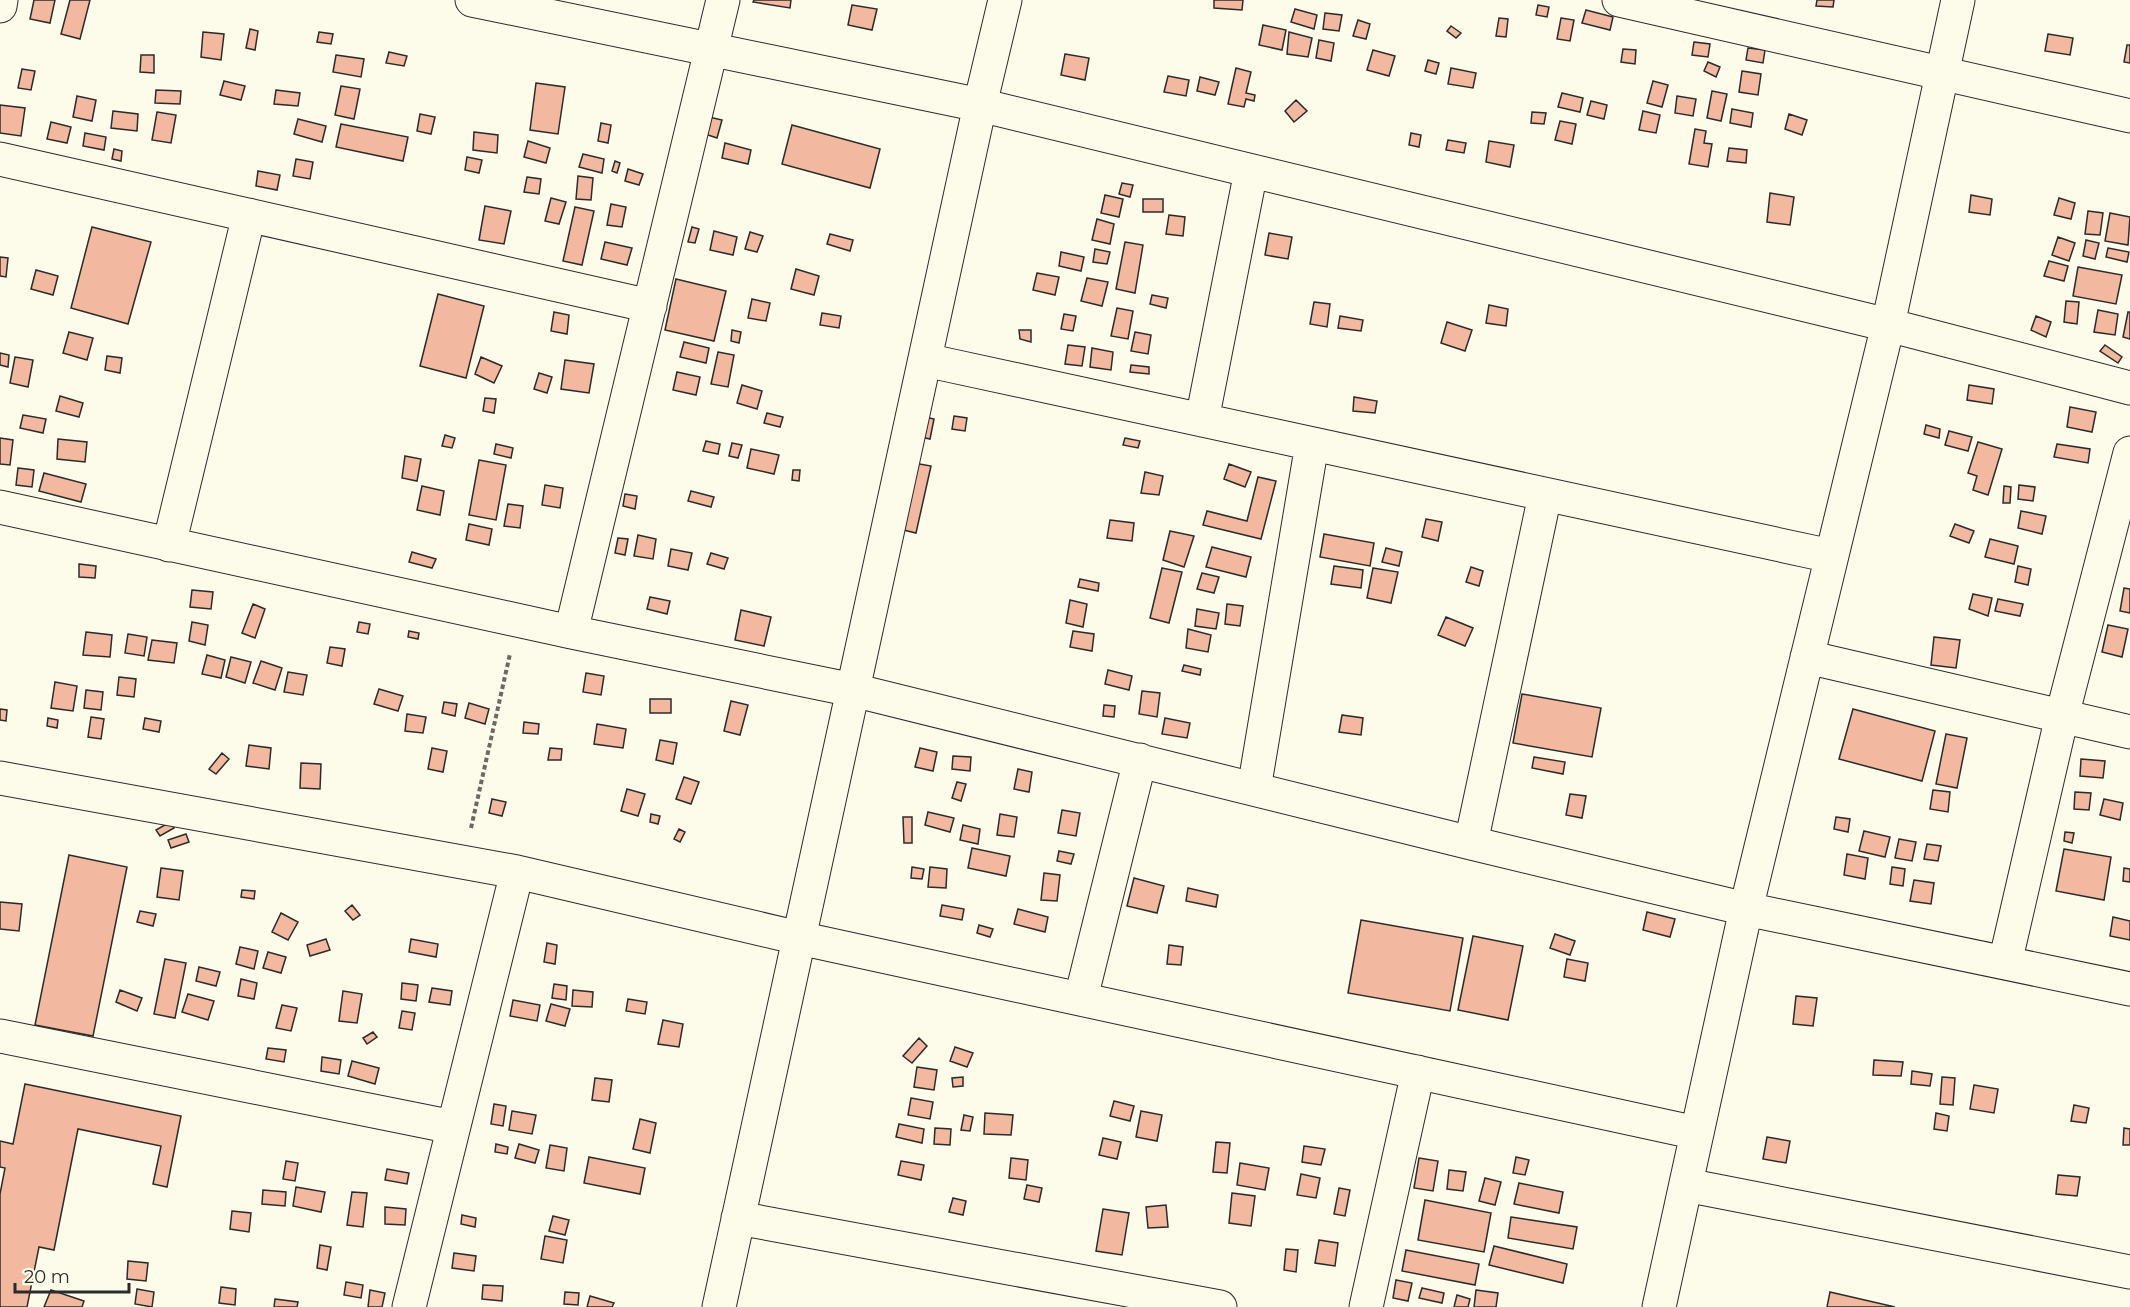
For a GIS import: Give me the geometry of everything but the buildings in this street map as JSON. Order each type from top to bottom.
[{"type":"street","points":[[0,6],[1,0]]},
{"type":"street","points":[[472,0],[980,105],[1888,325],[2130,388]]},
{"type":"street","points":[[571,633],[723,0]]},
{"type":"street","points":[[719,1307],[980,105],[1005,0]]},
{"type":"street","points":[[1619,0],[1653,4],[1942,75],[2130,116]]},
{"type":"street","points":[[1659,1307],[1746,909],[1888,325],[1958,0]]},
{"type":"street","points":[[0,159],[650,306]]},
{"type":"street","points":[[1202,420],[1251,171]]},
{"type":"street","points":[[169,544],[249,215]]},
{"type":"street","points":[[925,360],[1831,556]]},
{"type":"street","points":[[1254,789],[1312,444]]},
{"type":"street","points":[[2005,963],[2062,716],[2130,453]]},
{"type":"street","points":[[1471,843],[1545,495]]},
{"type":"street","points":[[0,507],[571,633],[853,690],[1746,909],[2130,989]]},
{"type":"street","points":[[1807,657],[2130,732]]},
{"type":"street","points":[[1081,998],[1140,760]]},
{"type":"street","points":[[0,778],[516,872],[799,938],[1697,1133]]},
{"type":"street","points":[[409,1307],[516,872]]},
{"type":"street","points":[[0,1036],[453,1127]]},
{"type":"street","points":[[1366,1307],[1418,1072]]},
{"type":"street","points":[[1686,1185],[2130,1272]]},
{"type":"street","points":[[738,1218],[1220,1307]]},
{"type":"path","points":[[463,862],[518,621]]}]
